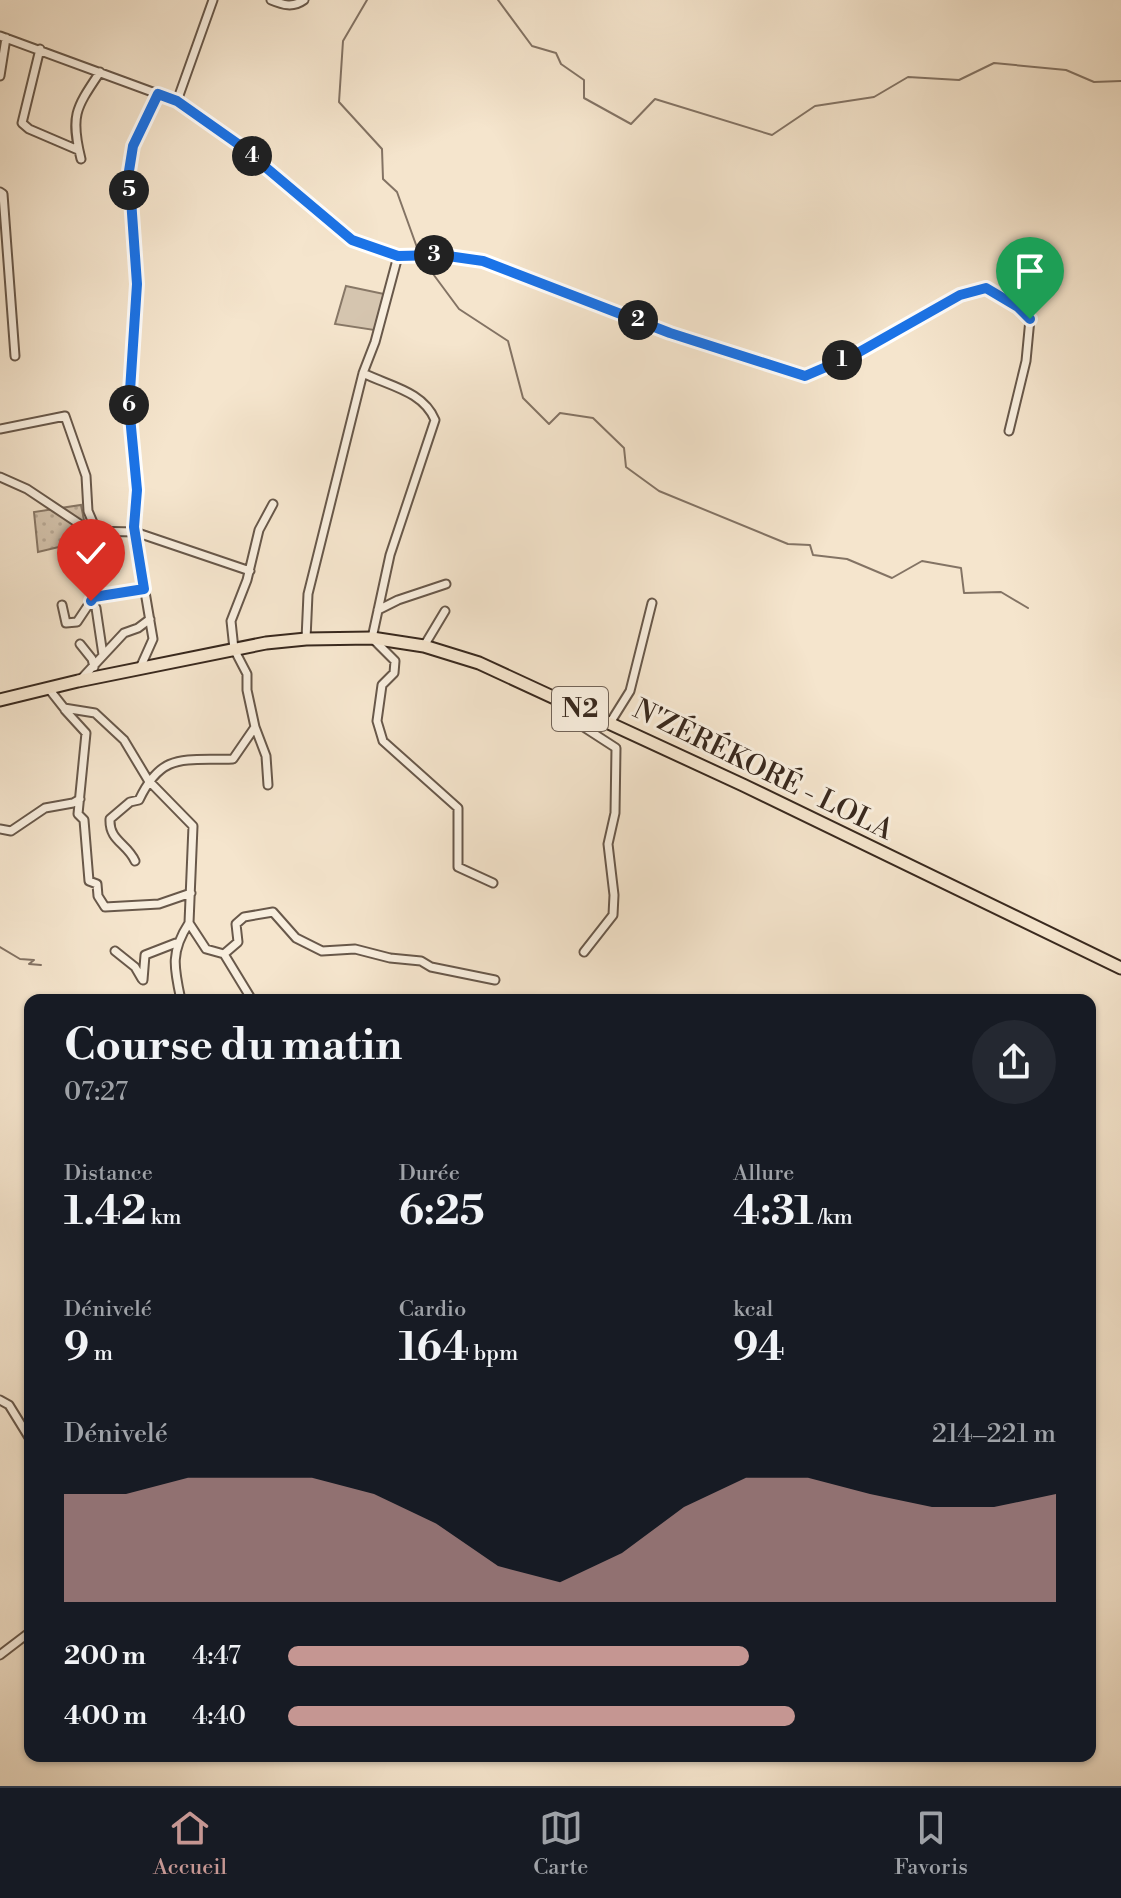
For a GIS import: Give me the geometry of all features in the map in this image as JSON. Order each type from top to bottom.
[{"type":"highway","name":"N'ZÉRÉKORÉ - LOLA","points":[[0,700],[234,649],[306,639],[372,638],[424,646],[479,663],[610,723],[1121,968]]},
{"type":"street","points":[[177,101],[213,0]]},
{"type":"street","points":[[271,0],[291,6],[304,0]]},
{"type":"street","points":[[0,76],[3,37],[40,49],[177,101],[238,144],[352,240],[398,256],[441,255],[483,261],[670,333],[805,376],[854,355],[960,295],[986,288],[1018,307],[1030,319],[1026,361],[1009,431]]},
{"type":"street","points":[[40,49],[22,123],[80,154],[74,132],[77,106],[100,72]]},
{"type":"street","points":[[139,670],[153,639],[135,532],[137,490],[129,389],[137,284],[129,171],[133,146],[158,94]]},
{"type":"street","points":[[0,192],[3,194],[15,356]]},
{"type":"street","points":[[306,639],[308,594],[363,373],[375,342],[398,256]]},
{"type":"street","points":[[363,373],[414,395],[430,407],[435,420],[390,555],[372,638],[395,661],[394,673],[382,685],[377,721],[383,741],[458,808],[458,867],[493,883]]},
{"type":"street","points":[[0,429],[65,416],[86,476],[88,511],[97,532]]},
{"type":"street","points":[[0,477],[27,489],[90,531],[135,532],[250,571]]},
{"type":"street","points":[[268,785],[266,756],[255,727],[247,674],[234,649],[231,621],[250,571],[259,530],[273,504]]},
{"type":"street","points":[[378,610],[446,584]]},
{"type":"street","points":[[62,605],[66,623],[77,622],[94,597],[144,589]]},
{"type":"street","points":[[91,601],[96,608],[103,655]]},
{"type":"street","points":[[610,723],[630,691],[652,603]]},
{"type":"street","points":[[424,646],[445,611]]},
{"type":"street","points":[[78,681],[124,633],[150,619]]},
{"type":"street","points":[[80,644],[92,659],[94,667]]},
{"type":"street","points":[[49,689],[86,733],[78,814],[84,820],[89,881],[97,884],[98,896],[105,907],[159,904],[191,893]]},
{"type":"street","points":[[570,705],[579,724],[616,748],[615,813],[608,844],[614,895],[613,915],[584,952]]},
{"type":"street","points":[[64,708],[95,713],[124,740],[148,780],[193,826],[189,923],[176,943],[174,970],[180,994]]},
{"type":"street","points":[[135,861],[131,851],[116,841],[110,830],[110,819],[130,802],[139,800],[148,780],[168,762],[233,759],[255,727]]},
{"type":"street","points":[[0,829],[11,831],[45,808],[80,799]]},
{"type":"street","points":[[224,954],[238,942],[236,924],[244,917],[273,912],[296,938],[322,951],[355,949],[390,958],[421,961],[431,967],[495,980]]},
{"type":"street","points":[[189,923],[206,949],[224,954],[248,994]]},
{"type":"street","points":[[115,951],[135,967],[143,980],[145,955],[176,943]]},
{"type":"street","points":[[0,1400],[9,1405],[24,1429]]},
{"type":"street","points":[[0,1655],[24,1637]]},
{"type":"shaded area","points":[[346,286],[384,294],[374,330],[335,324]]},
{"type":"shaded area","points":[[81,505],[88,540],[38,552],[34,512]]},
{"type":"waterway","points":[[367,0],[343,41],[339,102],[382,149],[383,179],[397,192],[419,253]]},
{"type":"waterway","points":[[498,0],[532,46],[556,53],[561,64],[584,80],[584,98],[631,124],[655,99],[772,135],[815,106],[874,97],[908,77],[959,80],[994,63],[1066,70],[1094,82],[1121,81]]},
{"type":"waterway","points":[[422,259],[459,309],[508,341],[523,398],[549,424],[560,413],[593,418],[624,448],[626,467],[659,491],[788,544],[810,545],[813,555],[847,559],[892,578],[922,561],[961,568],[964,593],[1001,592],[1028,608]]},
{"type":"waterway","points":[[0,947],[20,959],[34,960],[29,964],[41,965]]},
{"type":"route","points":[[91,601],[94,597],[144,589],[134,527],[137,490],[129,406],[137,284],[128,187],[133,146],[158,94],[177,101],[238,144],[352,240],[398,256],[441,255],[483,261],[670,333],[805,376],[854,355],[960,295],[986,288],[1018,307],[1030,319]]}]
